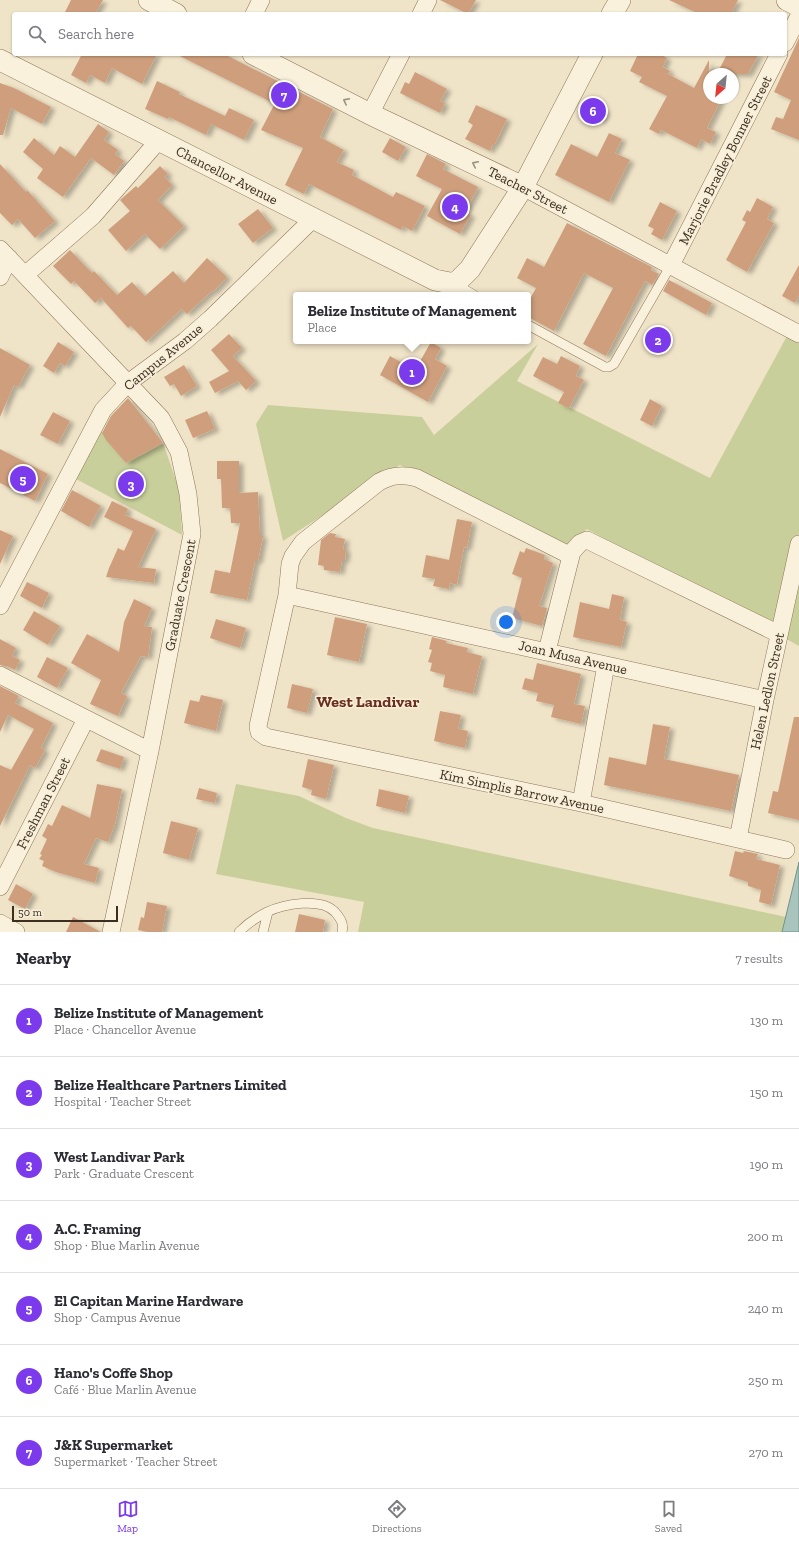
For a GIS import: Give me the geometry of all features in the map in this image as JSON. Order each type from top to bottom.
[{"type":"street","points":[[149,0],[172,12]]},
{"type":"street","points":[[255,12],[261,0]]},
{"type":"street","points":[[422,12],[428,0]]},
{"type":"street","points":[[613,12],[620,0]]},
{"type":"street","points":[[787,0],[799,6]]},
{"type":"street","points":[[787,39],[799,16]]},
{"type":"street","name":"Teacher Street","points":[[257,56],[370,114],[523,187],[799,334]]},
{"type":"street","points":[[370,114],[399,56]]},
{"type":"street","points":[[455,284],[470,269],[523,187],[591,56]]},
{"type":"street","name":"Marjorie Bradley Bonner Street","points":[[671,265],[778,56]]},
{"type":"street","name":"Chancellor Avenue","points":[[0,60],[435,280],[455,284]]},
{"type":"street","points":[[26,275],[93,216],[159,140]]},
{"type":"street","name":"Campus Avenue","points":[[0,606],[103,410],[128,383],[185,341],[210,319],[313,219]]},
{"type":"street","points":[[0,276],[5,254]]},
{"type":"street","name":"Graduate Crescent","points":[[5,254],[161,418],[179,452],[188,494],[192,534],[150,751],[111,932]]},
{"type":"street","points":[[287,595],[292,556],[302,542],[379,482],[388,477],[397,475],[417,478],[571,556]]},
{"type":"street","points":[[547,651],[571,556],[576,546],[587,540],[779,634]]},
{"type":"street","name":"Helen Ledlon Street","points":[[738,839],[765,700],[799,544]]},
{"type":"street","name":"Joan Musa Avenue","points":[[287,595],[765,700]]},
{"type":"street","name":"Kim Simplis Barrow Avenue","points":[[287,595],[258,726],[259,732],[266,737],[580,803],[786,850]]},
{"type":"street","points":[[580,803],[606,665]]},
{"type":"street","points":[[0,676],[150,751]]},
{"type":"street","name":"Freshman Street","points":[[0,887],[86,719]]},
{"type":"street","points":[[0,923],[16,932]]},
{"type":"lane","points":[[531,327],[605,367],[610,367],[614,364],[671,265]]},
{"type":"lane","points":[[455,284],[469,292]]},
{"type":"lane","points":[[239,932],[254,920],[268,912],[294,905],[321,904],[333,910],[337,914],[343,925],[342,932]]},
{"type":"lane","points":[[263,932],[268,912]]},
{"type":"green space","points":[[787,336],[799,343],[799,646],[587,529],[567,546],[400,465],[283,541],[256,424],[268,405],[422,417],[434,435],[538,344],[517,381],[710,478]]},
{"type":"green space","points":[[100,429],[126,463],[163,443],[179,489],[182,535],[76,479]]},
{"type":"green space","points":[[236,784],[299,796],[346,818],[373,828],[786,917],[782,932],[358,932],[364,902],[216,874]]},
{"type":"water","points":[[799,862],[799,932],[782,932]]},
{"type":"building","points":[[71,0],[103,0],[96,12],[65,12]]},
{"type":"building","points":[[440,0],[476,0],[469,12],[464,12]]},
{"type":"building","points":[[669,0],[738,0],[732,12],[695,12]]},
{"type":"building","points":[[799,38],[799,140],[771,129],[776,117],[783,119],[791,100],[774,92]]},
{"type":"building","points":[[81,56],[156,56],[142,84],[112,68],[105,83],[90,75],[86,83],[71,75]]},
{"type":"building","points":[[180,56],[228,56],[333,109],[320,137],[344,150],[337,162],[354,170],[352,175],[393,197],[396,192],[425,206],[412,231],[403,226],[401,230],[309,184],[304,194],[285,185],[303,148],[261,130],[274,105],[273,103]]},
{"type":"building","points":[[637,56],[664,56],[667,58],[663,67],[670,71],[668,74],[694,88],[703,71],[703,104],[719,104],[707,128],[716,132],[710,144],[701,139],[697,148],[661,130],[659,134],[649,129],[667,96],[639,82],[642,77],[630,71]]},
{"type":"building","points":[[726,56],[758,56],[748,74],[739,74],[739,68],[720,68]]},
{"type":"building","points":[[709,60],[709,68],[705,68]]},
{"type":"building","points":[[415,72],[447,89],[440,101],[445,103],[440,113],[400,93],[405,82],[409,84]]},
{"type":"building","points":[[157,81],[180,92],[179,94],[225,116],[229,108],[254,120],[244,140],[211,124],[206,135],[169,117],[168,119],[145,109]]},
{"type":"building","points":[[0,83],[14,88],[51,107],[42,124],[11,108],[3,135],[0,135]]},
{"type":"building","points":[[584,100],[606,111],[601,121],[579,110]]},
{"type":"building","points":[[476,105],[507,119],[490,151],[465,139],[473,125],[468,122]]},
{"type":"building","points":[[98,124],[109,132],[104,140],[118,150],[115,154],[124,161],[114,175],[91,158],[63,197],[37,178],[43,169],[23,152],[34,138],[54,155],[60,146],[75,157]]},
{"type":"building","points":[[609,133],[622,139],[615,153],[630,160],[609,202],[555,175],[571,144],[597,157]]},
{"type":"building","points":[[390,138],[406,147],[398,161],[382,152]]},
{"type":"building","points":[[427,154],[446,164],[443,169],[478,187],[465,212],[471,215],[460,234],[427,216],[442,189],[416,176]]},
{"type":"building","points":[[0,164],[26,192],[27,190],[55,221],[35,238],[18,219],[12,225],[0,213]]},
{"type":"building","points":[[160,166],[168,174],[165,177],[172,185],[158,200],[184,226],[160,249],[145,234],[126,251],[108,230],[130,211],[120,200],[136,186],[138,188]]},
{"type":"building","points":[[757,198],[773,207],[767,219],[774,223],[747,272],[726,260],[746,222],[742,220],[747,210],[750,212]]},
{"type":"building","points":[[660,202],[677,211],[662,240],[651,234],[654,229],[648,226]]},
{"type":"building","points":[[258,209],[273,228],[253,243],[238,224]]},
{"type":"building","points":[[567,223],[652,267],[651,270],[659,274],[652,285],[645,281],[606,356],[583,344],[613,288],[584,273],[554,331],[531,319],[531,297],[536,288],[517,278],[527,258],[544,267]]},
{"type":"building","points":[[70,250],[92,273],[94,271],[117,295],[132,282],[145,296],[173,271],[184,283],[207,258],[227,277],[213,292],[212,291],[187,314],[182,309],[146,342],[131,326],[128,328],[101,298],[95,303],[74,281],[71,284],[53,266]]},
{"type":"building","points":[[799,265],[799,295],[795,303],[782,296]]},
{"type":"building","points":[[669,280],[712,303],[706,315],[663,291]]},
{"type":"building","points":[[229,334],[242,348],[233,356],[256,381],[246,390],[238,381],[215,393],[209,382],[229,371],[211,350]]},
{"type":"building","points":[[58,342],[74,352],[65,366],[60,363],[54,373],[43,366]]},
{"type":"building","points":[[430,344],[434,344],[441,348],[435,359],[447,366],[428,402],[380,375],[390,356],[415,370]]},
{"type":"building","points":[[0,348],[30,365],[18,387],[14,385],[0,417]]},
{"type":"building","points":[[561,356],[580,366],[576,376],[584,380],[569,408],[558,403],[564,392],[533,376],[543,357],[557,364]]},
{"type":"building","points":[[184,365],[197,386],[181,396],[174,384],[170,386],[164,377]]},
{"type":"building","points":[[128,398],[163,443],[126,463],[106,440],[102,433],[111,416]]},
{"type":"building","points":[[650,399],[662,406],[652,426],[640,420]]},
{"type":"building","points":[[207,411],[215,429],[193,438],[185,420]]},
{"type":"building","points":[[53,412],[70,421],[58,444],[40,435]]},
{"type":"building","points":[[0,449],[48,474],[35,501],[0,483]]},
{"type":"building","points":[[217,461],[239,461],[239,493],[258,492],[260,536],[263,536],[258,561],[255,561],[247,600],[210,593],[215,570],[230,573],[240,523],[231,523],[230,508],[222,508],[221,479],[217,479]]},
{"type":"building","points":[[72,490],[101,506],[89,527],[61,511]]},
{"type":"building","points":[[112,501],[128,509],[125,515],[156,529],[138,567],[156,569],[154,583],[106,577],[118,548],[124,551],[133,531],[104,517]]},
{"type":"building","points":[[457,519],[472,522],[467,548],[464,547],[457,585],[450,583],[449,589],[433,586],[435,579],[422,577],[426,555],[449,560]]},
{"type":"building","points":[[0,530],[13,536],[0,564]]},
{"type":"building","points":[[330,533],[336,534],[335,537],[345,539],[343,549],[346,549],[345,560],[342,560],[340,572],[324,570],[324,566],[318,565],[321,540]]},
{"type":"building","points":[[526,548],[545,555],[544,559],[553,563],[539,606],[547,608],[542,626],[512,618],[522,578],[512,574],[520,551],[524,553]]},
{"type":"building","points":[[27,582],[49,593],[42,608],[20,596]]},
{"type":"building","points":[[612,594],[624,597],[620,620],[627,622],[621,647],[573,637],[580,602],[609,609]]},
{"type":"building","points":[[134,599],[152,608],[144,626],[152,627],[148,657],[141,656],[121,693],[127,696],[118,716],[90,704],[101,680],[71,663],[87,634],[119,652],[124,622]]},
{"type":"building","points":[[34,611],[60,626],[48,645],[23,630]]},
{"type":"building","points":[[335,617],[367,624],[359,662],[327,655]]},
{"type":"building","points":[[216,619],[246,628],[240,648],[210,638]]},
{"type":"building","points":[[432,637],[447,641],[446,643],[468,648],[467,652],[482,656],[473,694],[443,687],[445,675],[430,671],[432,663],[428,662],[432,650],[429,649]]},
{"type":"building","points":[[0,639],[16,648],[12,656],[20,660],[15,670],[7,666],[0,665]]},
{"type":"building","points":[[47,657],[68,668],[57,688],[37,677]]},
{"type":"building","points":[[537,663],[581,674],[574,704],[585,706],[581,724],[551,717],[554,705],[536,701],[538,693],[522,689],[525,678],[533,680]]},
{"type":"building","points":[[292,684],[313,689],[307,713],[287,708]]},
{"type":"building","points":[[0,686],[19,696],[15,703],[53,723],[41,748],[45,750],[35,768],[30,765],[0,826],[0,765],[11,770],[34,729],[8,715],[0,732]]},
{"type":"building","points":[[201,695],[223,700],[216,731],[184,723],[190,700],[199,702]]},
{"type":"building","points":[[440,711],[461,715],[458,729],[468,731],[465,748],[434,741]]},
{"type":"building","points":[[794,717],[799,717],[799,820],[768,813],[773,791],[778,792]]},
{"type":"building","points":[[653,724],[670,727],[664,759],[739,775],[731,811],[604,785],[609,757],[646,765]]},
{"type":"building","points":[[101,749],[124,757],[120,769],[96,761]]},
{"type":"building","points":[[308,759],[334,765],[326,799],[311,795],[312,790],[302,787]]},
{"type":"building","points":[[97,784],[122,789],[115,824],[108,842],[96,838],[84,864],[99,868],[95,883],[56,872],[42,866],[44,861],[39,859],[42,855],[40,854],[47,839],[42,836],[48,824],[52,826],[62,805],[90,818]]},
{"type":"building","points":[[199,788],[217,793],[215,803],[196,799]]},
{"type":"building","points":[[379,789],[409,796],[405,813],[376,806]]},
{"type":"building","points":[[171,821],[198,828],[189,860],[163,853]]},
{"type":"building","points":[[735,851],[758,854],[756,859],[780,865],[771,905],[759,902],[761,890],[748,886],[748,882],[729,876]]},
{"type":"building","points":[[16,884],[33,894],[25,909],[8,900]]},
{"type":"building","points":[[147,902],[167,906],[162,932],[138,930],[141,917],[144,918]]},
{"type":"building","points":[[299,914],[325,920],[323,932],[295,932]]},
{"type":"building","points":[[73,917],[101,932],[66,932]]},
{"type":"place","name":"J&K Supermarket","points":[[284,95]]},
{"type":"place","name":"Hano's Coffe Shop","points":[[593,111]]},
{"type":"place","name":"A.C. Framing","points":[[455,207]]},
{"type":"place","name":"Belize Healthcare Partners Limited","points":[[658,340]]},
{"type":"place","name":"Belize Institute of Management","points":[[412,372]]},
{"type":"place","name":"El Capitan Marine Hardware","points":[[23,479]]},
{"type":"place","name":"West Landivar Park","points":[[131,484]]},
{"type":"district","name":"West Landivar","points":[[368,701]]}]
